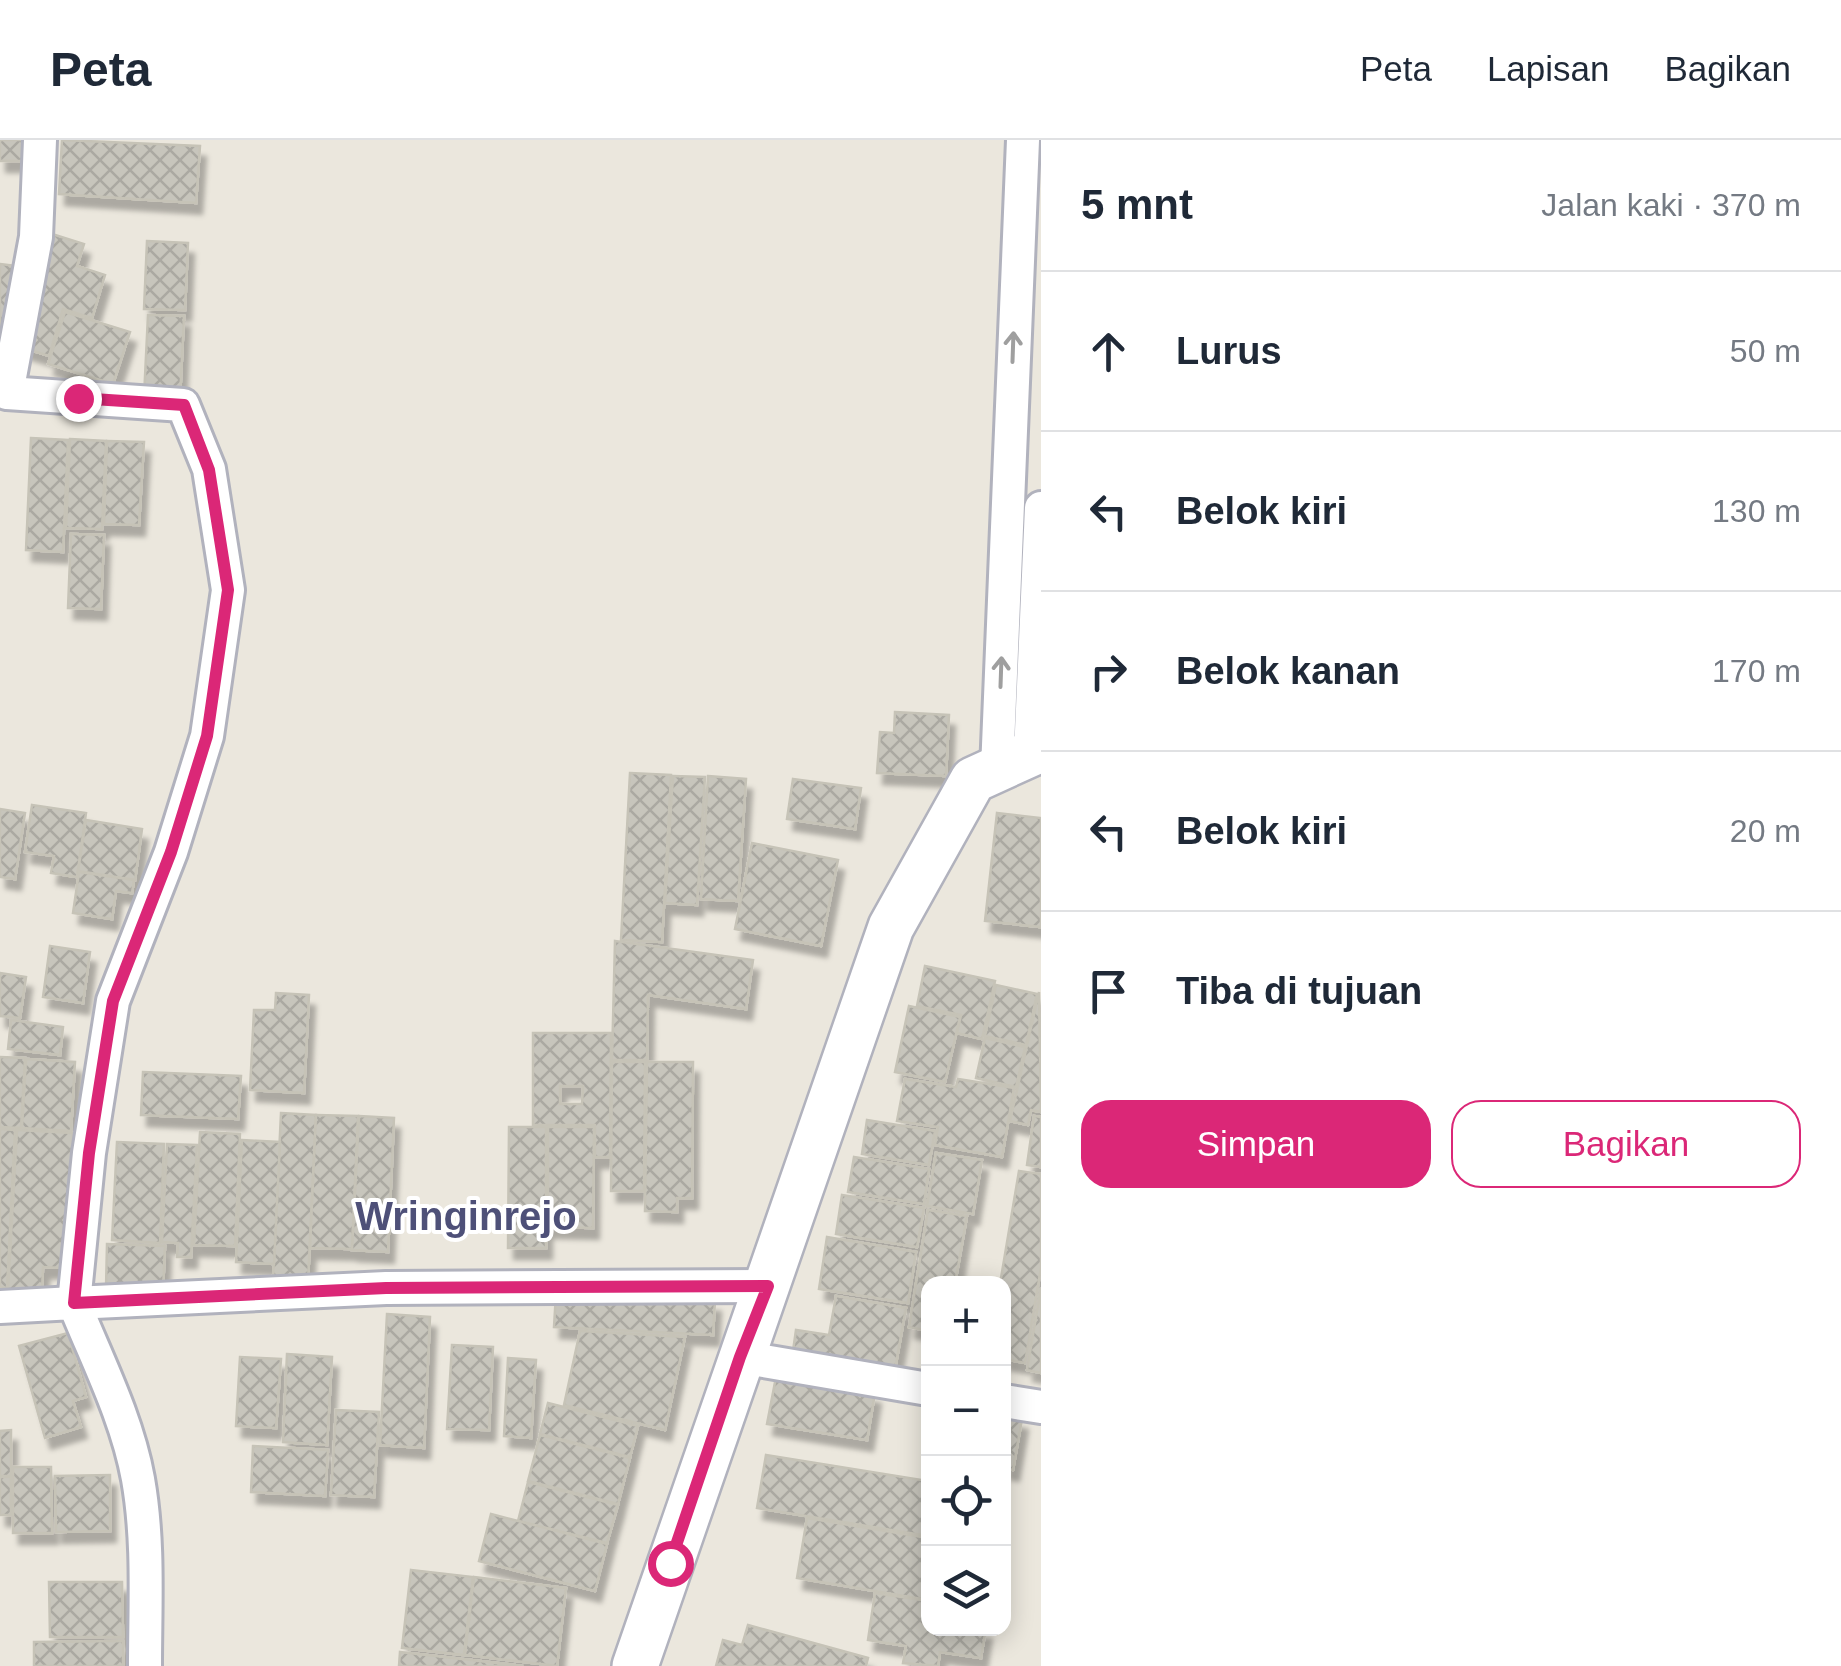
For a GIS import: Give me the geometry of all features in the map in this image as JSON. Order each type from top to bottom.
[{"type":"main road","points":[[636,1666],[891,927],[974,780],[1022,758]]},
{"type":"street","points":[[40,140],[36,237],[4,393],[184,405],[209,470],[228,590],[207,736],[171,852],[113,1001],[89,1153],[74,1303],[128,1438],[138,1476],[145,1525],[145,1666]]},
{"type":"street","points":[[1022,758],[1023,140]]},
{"type":"street","points":[[1022,758],[1041,508]]},
{"type":"street","points":[[0,1307],[386,1288],[768,1286]]},
{"type":"street","points":[[740,1357],[921,1387]]},
{"type":"street","points":[[1011,1402],[1041,1407]]},
{"type":"building","points":[[0,140],[33,140],[33,161],[0,161]]},
{"type":"building","points":[[62,140],[200,146],[196,203],[59,194]]},
{"type":"building","points":[[52,234],[84,244],[77,266],[105,275],[92,318],[63,309],[49,356],[17,346]]},
{"type":"building","points":[[147,241],[188,243],[185,310],[144,309]]},
{"type":"building","points":[[0,264],[17,266],[0,352]]},
{"type":"building","points":[[65,312],[130,332],[113,384],[48,364]]},
{"type":"building","points":[[148,315],[184,316],[180,399],[144,397]]},
{"type":"building","points":[[31,438],[68,440],[63,552],[26,550]]},
{"type":"building","points":[[70,439],[106,441],[102,529],[66,528]]},
{"type":"building","points":[[107,441],[144,442],[139,525],[104,524]]},
{"type":"building","points":[[71,534],[104,535],[101,609],[68,608]]},
{"type":"building","points":[[895,712],[949,715],[946,776],[877,773],[880,732],[894,733]]},
{"type":"building","points":[[630,773],[671,775],[662,942],[621,940]]},
{"type":"building","points":[[673,776],[705,777],[697,905],[665,903]]},
{"type":"building","points":[[708,776],[746,779],[738,901],[701,899]]},
{"type":"building","points":[[793,779],[861,788],[855,829],[787,819]]},
{"type":"building","points":[[32,805],[86,813],[77,877],[51,873],[54,856],[25,852]]},
{"type":"building","points":[[0,809],[25,813],[15,879],[0,877]]},
{"type":"building","points":[[997,813],[1041,818],[1041,927],[985,921]]},
{"type":"building","points":[[86,820],[142,829],[135,880],[78,871]]},
{"type":"building","points":[[752,843],[838,860],[821,946],[735,929]]},
{"type":"building","points":[[79,872],[134,880],[132,893],[116,891],[112,919],[73,913]]},
{"type":"building","points":[[615,941],[753,960],[746,1009],[648,995],[647,1060],[612,1060]]},
{"type":"building","points":[[50,946],[90,952],[83,1003],[43,997]]},
{"type":"building","points":[[925,966],[995,981],[982,1039],[957,1033],[961,1015],[917,1006]]},
{"type":"building","points":[[0,973],[26,977],[20,1018],[0,1016]]},
{"type":"building","points":[[996,985],[1037,994],[1026,1045],[985,1036]]},
{"type":"building","points":[[1039,992],[1041,1112],[1031,1110],[1028,1125],[1010,1121]]},
{"type":"building","points":[[276,993],[309,995],[304,1093],[250,1090],[254,1010],[275,1010]]},
{"type":"building","points":[[909,1006],[960,1017],[945,1082],[895,1072]]},
{"type":"building","points":[[11,1020],[63,1027],[60,1055],[8,1049]]},
{"type":"building","points":[[533,1033],[611,1033],[610,1157],[595,1157],[595,1125],[533,1125]],"holes":[[[560,1086],[583,1086],[582,1104],[560,1104]]]},
{"type":"building","points":[[985,1038],[1025,1047],[1016,1087],[976,1078]]},
{"type":"building","points":[[0,1057],[25,1058],[21,1128],[0,1127]]},
{"type":"building","points":[[26,1059],[75,1062],[71,1131],[22,1128]]},
{"type":"building","points":[[612,1062],[645,1062],[644,1191],[611,1191]]},
{"type":"building","points":[[647,1062],[693,1062],[692,1198],[677,1198],[677,1212],[645,1211]]},
{"type":"building","points":[[143,1072],[241,1076],[238,1119],[141,1115]]},
{"type":"building","points":[[905,1079],[956,1087],[958,1079],[1014,1088],[1002,1157],[935,1145],[938,1127],[897,1121]]},
{"type":"building","points":[[281,1113],[316,1115],[308,1281],[273,1279]]},
{"type":"building","points":[[316,1115],[358,1116],[352,1249],[310,1248]]},
{"type":"building","points":[[359,1116],[394,1118],[388,1252],[352,1250]]},
{"type":"building","points":[[1034,1116],[1041,1117],[1041,1167],[1027,1165]]},
{"type":"building","points":[[867,1120],[935,1131],[929,1165],[862,1154]]},
{"type":"building","points":[[509,1127],[546,1127],[546,1248],[508,1248]]},
{"type":"building","points":[[548,1127],[594,1127],[593,1228],[548,1227]]},
{"type":"building","points":[[0,1129],[15,1130],[7,1288],[0,1287]]},
{"type":"building","points":[[17,1130],[73,1133],[65,1268],[43,1267],[42,1292],[8,1290]]},
{"type":"building","points":[[200,1132],[240,1134],[235,1246],[194,1245]]},
{"type":"building","points":[[242,1140],[280,1142],[274,1264],[236,1262]]},
{"type":"building","points":[[117,1142],[164,1144],[160,1243],[112,1240]]},
{"type":"building","points":[[167,1144],[197,1145],[191,1257],[177,1257],[178,1243],[162,1242]]},
{"type":"building","points":[[936,1153],[982,1160],[973,1214],[927,1206]]},
{"type":"building","points":[[854,1157],[929,1169],[924,1204],[848,1192]]},
{"type":"building","points":[[1019,1171],[1041,1174],[1041,1268],[1025,1363],[1011,1360],[1011,1276],[1001,1276]]},
{"type":"building","points":[[842,1195],[924,1208],[917,1247],[836,1234]]},
{"type":"building","points":[[928,1210],[967,1216],[956,1276],[921,1276],[921,1330],[909,1327]]},
{"type":"building","points":[[827,1237],[916,1252],[908,1303],[819,1289]]},
{"type":"building","points":[[107,1244],[165,1246],[163,1291],[106,1288]]},
{"type":"building","points":[[1041,1288],[1041,1373],[1027,1370]]},
{"type":"building","points":[[556,1293],[715,1301],[713,1335],[554,1327]]},
{"type":"building","points":[[836,1296],[906,1308],[894,1375],[792,1358],[796,1330],[829,1335]]},
{"type":"building","points":[[387,1314],[430,1317],[424,1448],[380,1445]]},
{"type":"building","points":[[580,1331],[685,1337],[665,1430],[564,1405]]},
{"type":"building","points":[[68,1333],[86,1397],[73,1401],[81,1427],[45,1438],[19,1346]]},
{"type":"building","points":[[452,1345],[493,1347],[489,1430],[447,1429]]},
{"type":"building","points":[[287,1354],[332,1357],[327,1445],[283,1442]]},
{"type":"building","points":[[240,1357],[281,1359],[276,1428],[236,1426]]},
{"type":"building","points":[[508,1358],[536,1360],[531,1438],[504,1436]]},
{"type":"building","points":[[776,1377],[875,1393],[867,1440],[767,1424]]},
{"type":"building","points":[[548,1403],[638,1426],[630,1457],[540,1434]]},
{"type":"building","points":[[336,1410],[379,1412],[374,1497],[331,1495]]},
{"type":"building","points":[[1011,1417],[1022,1419],[1011,1470]]},
{"type":"building","points":[[11,1430],[11,1476],[0,1476],[0,1431]]},
{"type":"building","points":[[540,1435],[630,1458],[618,1504],[528,1481]]},
{"type":"building","points":[[253,1446],[328,1450],[325,1496],[251,1492]]},
{"type":"building","points":[[766,1455],[921,1480],[921,1535],[757,1508]]},
{"type":"building","points":[[13,1467],[51,1467],[52,1533],[13,1533]]},
{"type":"building","points":[[110,1475],[110,1531],[56,1532],[55,1476]]},
{"type":"building","points":[[0,1477],[11,1477],[11,1515],[0,1515]]},
{"type":"building","points":[[528,1482],[618,1505],[607,1543],[518,1521]]},
{"type":"building","points":[[491,1514],[607,1544],[595,1591],[479,1561]]},
{"type":"building","points":[[807,1518],[921,1537],[921,1599],[797,1578]]},
{"type":"building","points":[[411,1570],[473,1577],[464,1655],[402,1648]]},
{"type":"building","points":[[474,1577],[566,1588],[557,1666],[465,1655]]},
{"type":"building","points":[[49,1582],[122,1582],[123,1637],[50,1637]]},
{"type":"building","points":[[875,1593],[921,1600],[921,1636],[985,1636],[981,1658],[940,1652],[938,1666],[903,1663],[906,1646],[868,1640]]},
{"type":"building","points":[[748,1625],[868,1658],[866,1666],[716,1666],[723,1640],[742,1645]]},
{"type":"building","points":[[123,1641],[123,1666],[34,1666],[34,1642]]},
{"type":"building","points":[[400,1652],[523,1666],[399,1666]]},
{"type":"district","name":"Wringinrejo","points":[[466,1216]]},
{"type":"route","points":[[78,398],[184,405],[209,470],[228,590],[207,736],[171,852],[113,1001],[89,1153],[74,1303],[386,1288],[768,1286],[670,1563]]}]
